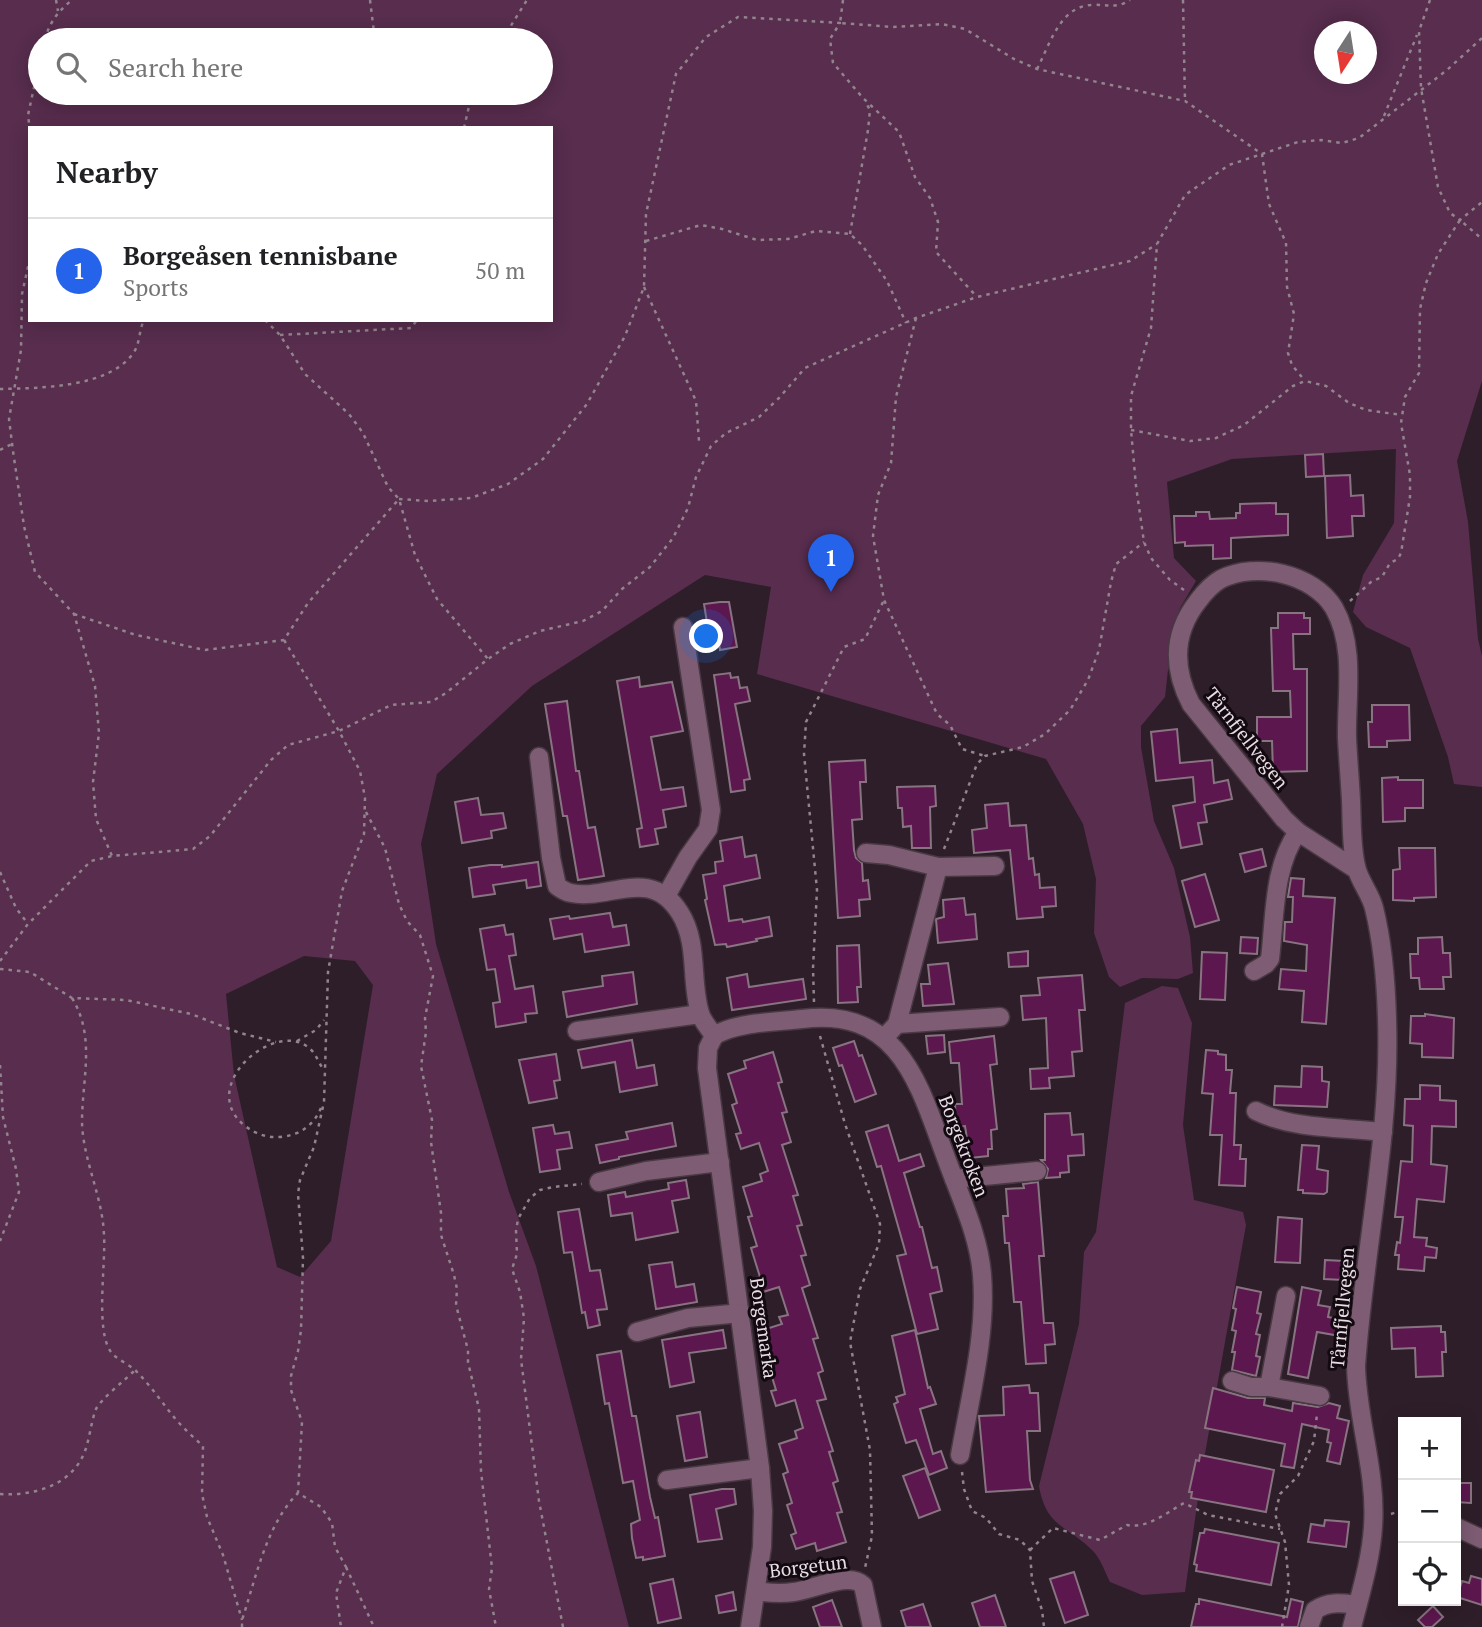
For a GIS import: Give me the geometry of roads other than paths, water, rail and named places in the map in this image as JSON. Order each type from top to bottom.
[{"type":"street","name":"Tårnfjellvegen","points":[[1352,1627],[1374,1525],[1368,1461],[1356,1394],[1356,1366],[1383,1132],[1387,1018],[1383,968],[1373,904],[1357,870],[1347,738],[1348,674],[1345,639],[1340,620],[1331,603],[1315,586],[1295,577],[1275,573],[1249,572],[1221,579],[1198,600],[1181,631],[1178,665],[1181,684],[1191,704],[1284,819],[1298,832],[1357,870]]},
{"type":"street","points":[[666,896],[708,829],[711,810],[683,627]]},
{"type":"street","points":[[539,757],[557,886],[570,893],[584,894],[628,887],[652,890],[666,896],[680,913],[690,934],[700,1014],[714,1036]]},
{"type":"street","points":[[1254,971],[1270,959],[1281,873],[1288,846],[1298,832]]},
{"type":"street","points":[[866,853],[889,855],[938,867],[995,866]]},
{"type":"street","points":[[938,867],[890,1031],[1000,1017]]},
{"type":"street","points":[[576,1031],[700,1014]]},
{"type":"street","name":"Borgekroken","points":[[714,1036],[733,1028],[815,1017],[835,1018],[890,1031],[918,1082],[970,1223],[982,1275],[981,1332],[960,1455]]},
{"type":"street","name":"Borgemarka","points":[[714,1036],[708,1048],[707,1068],[741,1313],[763,1511],[762,1547],[750,1627]]},
{"type":"street","points":[[1256,1111],[1282,1122],[1383,1132]]},
{"type":"street","points":[[599,1182],[646,1171],[720,1162]]},
{"type":"street","points":[[954,1179],[1037,1171]]},
{"type":"street","points":[[1269,1387],[1286,1296]]},
{"type":"street","points":[[637,1332],[688,1318],[741,1313]]},
{"type":"street","points":[[1232,1381],[1251,1387],[1269,1387],[1320,1396]]},
{"type":"street","points":[[667,1480],[760,1468]]},
{"type":"street","points":[[1461,1529],[1482,1539]]},
{"type":"street","name":"Borgetun","points":[[756,1591],[775,1594],[796,1592],[841,1580],[859,1581],[863,1585],[872,1627]]},
{"type":"street","points":[[1309,1627],[1315,1610],[1324,1605],[1357,1605]]},
{"type":"place","name":"Borgeåsen tennisbane","points":[[831,592]]}]
